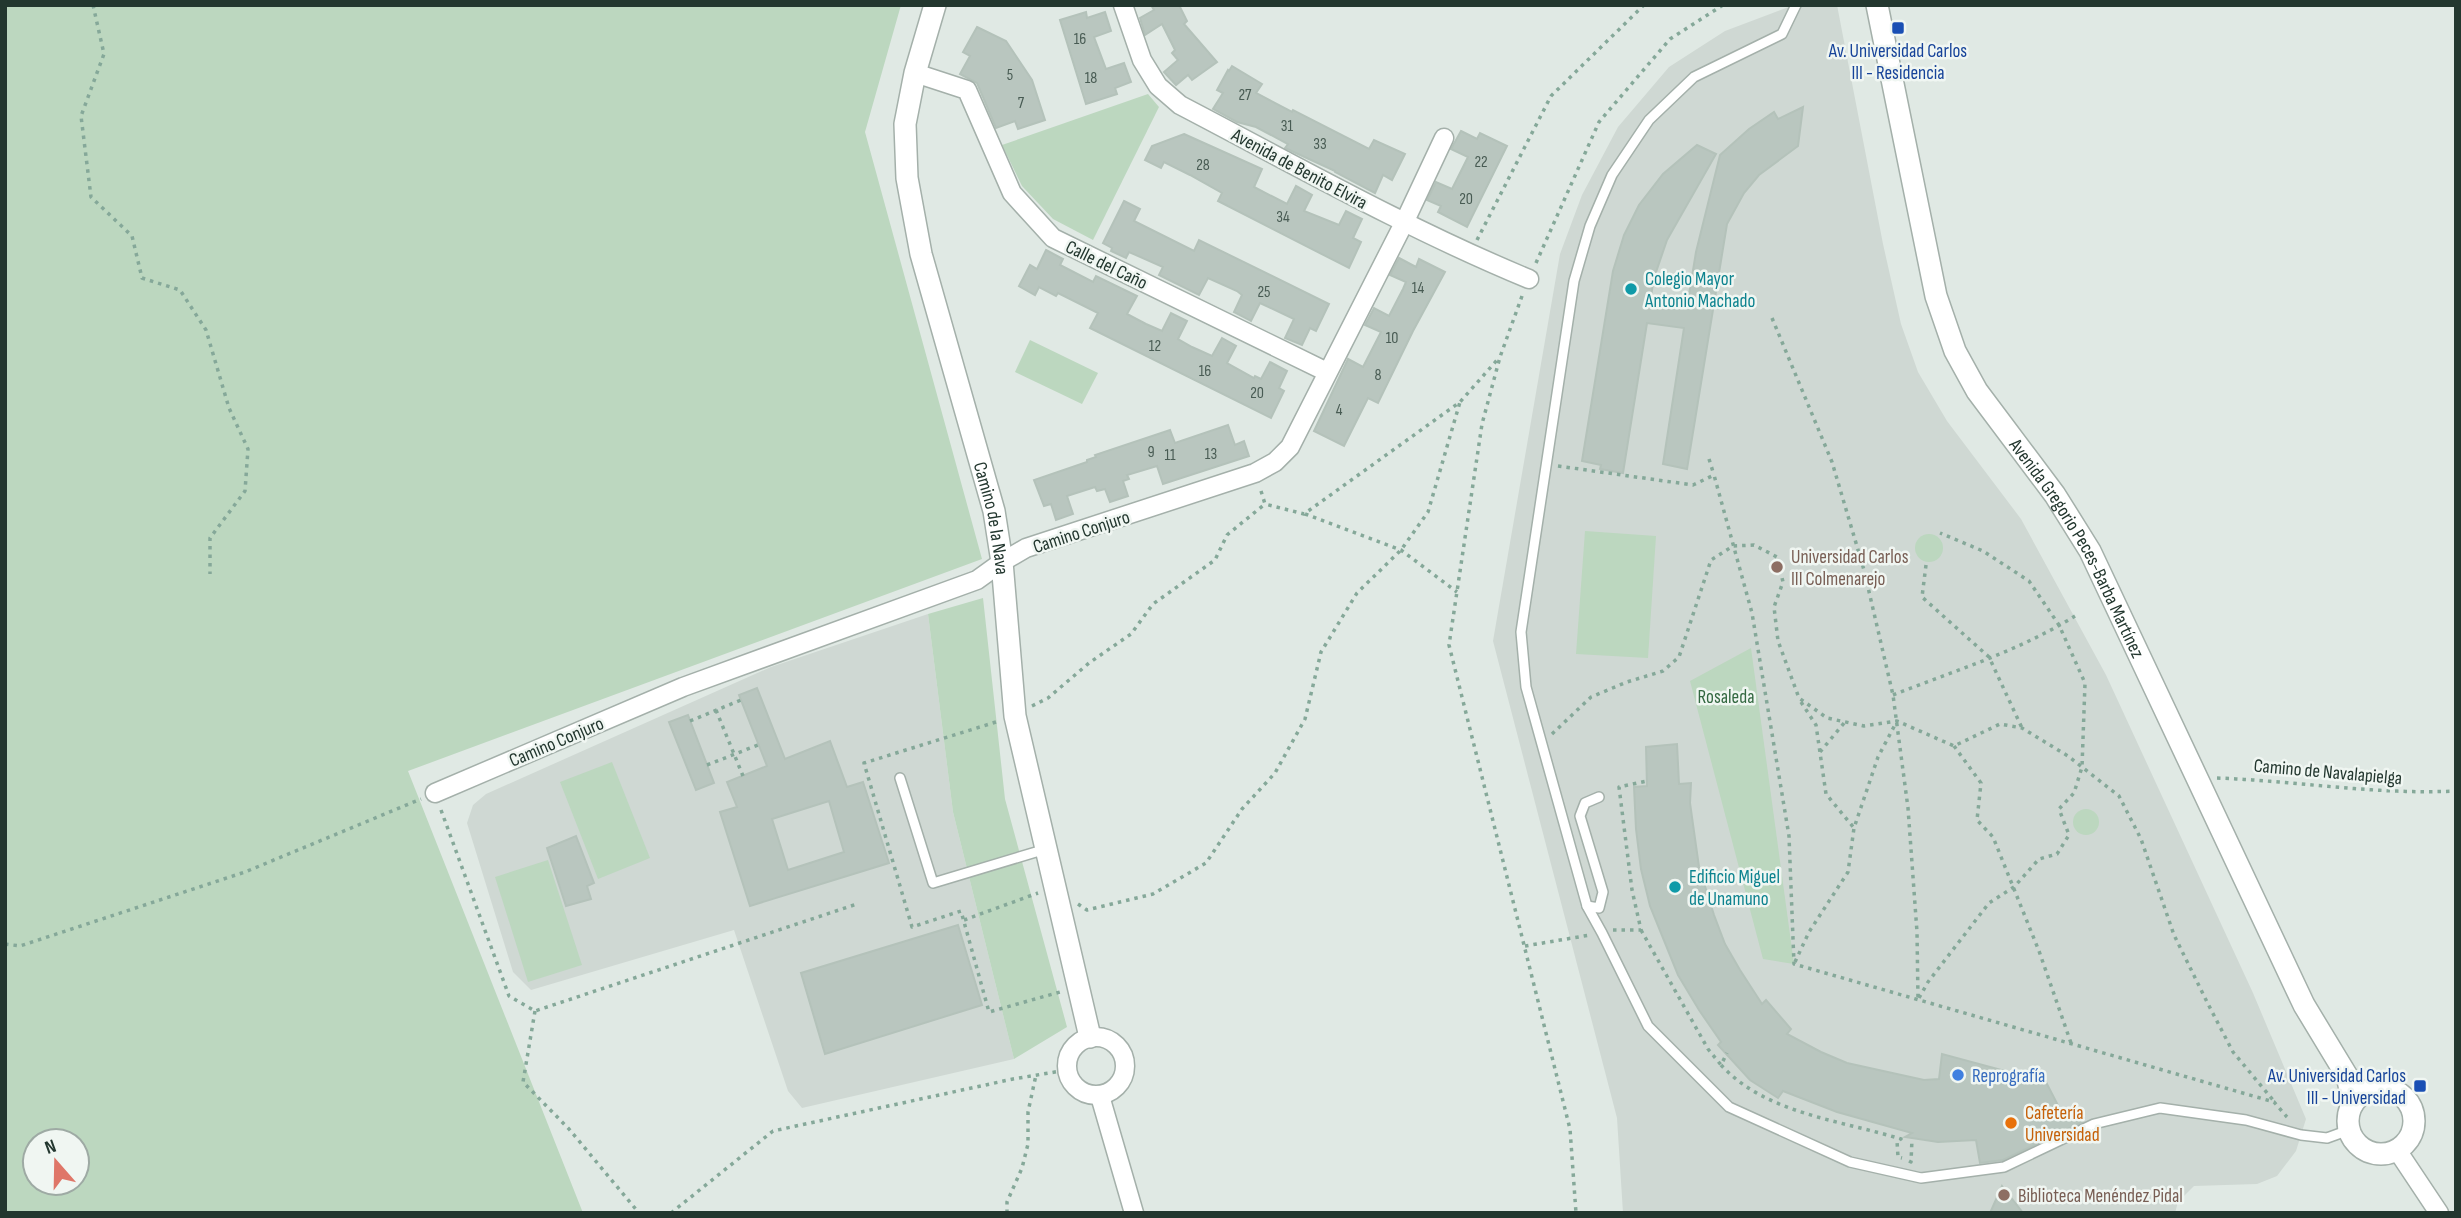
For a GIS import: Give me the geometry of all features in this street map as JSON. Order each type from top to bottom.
[{"type":"street","name":"Camino de la Nava","points":[[934,5],[915,73],[905,124],[907,178],[921,254],[993,511],[1002,562],[1015,716],[1090,1037]]},
{"type":"street","name":"Avenida de Benito Elvira","points":[[1122,5],[1142,60],[1158,86],[1180,105],[1404,223],[1529,279]]},
{"type":"street","name":"Avenida Gregorio Peces-Barba Martínez","points":[[1877,5],[1936,296],[1955,351],[1977,391],[2055,495],[2090,551],[2304,1005],[2350,1082],[2353,1103]]},
{"type":"street","name":"Calle del Caño","points":[[915,73],[967,90],[1012,193],[1053,238],[1327,372]]},
{"type":"street","name":"Camino Conjuro","points":[[435,793],[683,687],[977,580],[1027,548],[1255,473],[1275,462],[1290,447],[1404,223],[1444,138]]},
{"type":"street","points":[[1090,1037],[1102,1037],[1113,1042],[1121,1051],[1125,1062],[1125,1073],[1120,1084],[1111,1092],[1100,1096],[1088,1095],[1078,1090],[1070,1081],[1067,1070],[1072,1049],[1090,1037]]},
{"type":"street","points":[[2344,1071],[2360,1082],[2380,1087],[2399,1092],[2407,1099],[2414,1116],[2411,1136],[2397,1150],[2388,1153],[2369,1151],[2354,1139],[2349,1130],[2348,1121],[2353,1103],[2360,1095],[2380,1087]]},
{"type":"street","points":[[1100,1096],[1134,1213]]},
{"type":"street","points":[[2397,1150],[2439,1213]]},
{"type":"lane","points":[[1796,5],[1782,34],[1694,77],[1649,120],[1612,175],[1590,226],[1574,281],[1521,632],[1526,687],[1587,906],[1647,1026],[1729,1107],[1850,1162],[1921,1178],[2004,1167],[2094,1124],[2161,1108],[2246,1120],[2301,1135],[2327,1138],[2349,1130]]},
{"type":"lane","points":[[900,778],[933,883],[1046,849]]},
{"type":"lane","points":[[1587,906],[1599,908],[1603,892],[1580,816],[1584,803],[1599,797]]},
{"type":"path","points":[[93,5],[104,54],[81,117],[91,197],[132,236],[142,278],[180,290],[206,330],[229,408],[248,449],[245,491],[210,538],[210,574]]},
{"type":"path","points":[[1470,254],[1551,96],[1644,5]]},
{"type":"path","points":[[1772,318],[1832,462],[1864,570],[1893,695],[1910,836],[1917,932],[1918,999]]},
{"type":"path","points":[[1304,514],[1460,402],[1500,357]]},
{"type":"path","points":[[964,920],[1055,887],[1087,910],[1153,894],[1206,863],[1242,809],[1275,773],[1305,719],[1321,652],[1357,593],[1401,550],[1428,512],[1460,402]]},
{"type":"path","points":[[1709,459],[1752,613],[1790,836],[1794,964]]},
{"type":"path","points":[[1546,464],[1693,485],[1714,475]]},
{"type":"path","points":[[1255,473],[1265,504]]},
{"type":"path","points":[[1265,504],[1304,514],[1401,550],[1457,592]]},
{"type":"path","points":[[1015,716],[1048,698],[1089,663],[1131,634],[1153,604],[1215,560],[1227,535],[1265,504]]},
{"type":"path","points":[[1918,999],[1989,903],[2014,887],[2039,859],[2057,854],[2069,835],[2059,809],[2074,793],[2082,767],[2085,683],[2059,625],[2028,581],[1983,551],[1940,533]]},
{"type":"path","points":[[1541,744],[1591,697],[1663,671],[1679,657],[1711,560],[1733,546],[1754,545],[1777,557],[1783,582],[1774,607],[1778,641],[1799,698],[1816,724],[1826,794],[1854,828]]},
{"type":"path","points":[[1926,565],[1922,597],[1989,657],[2022,728]]},
{"type":"path","points":[[1893,695],[1989,657],[2075,616]]},
{"type":"path","points":[[1799,698],[1827,718],[1864,726],[1897,721],[1954,746],[1981,783],[1977,820],[1993,836],[2071,1043]]},
{"type":"path","points":[[690,721],[741,701]]},
{"type":"path","points":[[716,710],[743,776]]},
{"type":"path","points":[[1794,964],[1809,932],[1849,872],[1854,828],[1878,757],[1897,721]]},
{"type":"path","points":[[1820,752],[1846,722]]},
{"type":"path","points":[[1954,746],[2000,724],[2022,728],[2068,756],[2119,796],[2141,839],[2174,935],[2233,1052],[2301,1135]]},
{"type":"path","points":[[707,765],[758,745]]},
{"type":"path","name":"Camino de Navalapielga","points":[[2197,777],[2284,780],[2375,792],[2456,791]]},
{"type":"path","points":[[1647,781],[1619,787],[1632,890],[1641,930],[1708,1049],[1734,1079],[1787,1108],[1901,1139],[1898,1141],[1898,1157],[1912,1162],[1912,1139]]},
{"type":"path","points":[[5,944],[20,946],[245,872],[435,793],[509,996],[535,1011],[857,904]]},
{"type":"path","points":[[1525,946],[1601,931],[1641,930]]},
{"type":"path","points":[[1794,964],[2274,1102]]},
{"type":"path","points":[[535,1011],[523,1082],[569,1129],[639,1213]]},
{"type":"path","points":[[1721,1065],[1727,1053]]},
{"type":"path","points":[[671,1213],[774,1131],[1067,1070]]},
{"type":"path","points":[[1007,1213],[1007,1202],[1022,1168],[1028,1144],[1028,1112],[1036,1075]]},
{"type":"shaded area","name":"Universidad Carlos III Colmenarejo","points":[[1794,5],[1837,5],[1883,244],[1901,324],[1918,372],[1947,421],[2021,519],[2106,675],[2253,993],[2306,1119],[2296,1151],[2277,1176],[2257,1184],[2194,1186],[2178,1202],[2175,1213],[1623,1213],[1617,1118],[1493,641],[1560,254],[1582,195],[1618,127],[1669,67],[1725,31]]},
{"type":"shaded area","points":[[928,614],[953,812],[1014,1059],[802,1108],[788,1091],[734,930],[531,990],[513,972],[467,823],[473,805],[486,794],[771,667]]},
{"type":"green space","points":[[5,5],[901,5],[865,132],[982,559],[408,771],[583,1213],[5,1213]]},
{"type":"green space","points":[[1148,94],[1159,107],[1093,240],[1053,219],[1022,186],[1002,145]]},
{"type":"green space","points":[[1030,340],[1098,373],[1082,404],[1015,372]]},
{"type":"green space","points":[[1585,531],[1656,536],[1648,658],[1576,654]]},
{"type":"green space","points":[[1929,534],[1939,538],[1943,548],[1939,558],[1929,562],[1919,558],[1915,548],[1919,538]]},
{"type":"green space","points":[[983,598],[1005,799],[1067,1027],[1014,1059],[953,812],[928,614]]},
{"type":"green space","name":"Rosaleda","points":[[1751,648],[1794,964],[1763,959],[1690,681]]},
{"type":"green space","points":[[612,762],[650,858],[598,879],[560,782]]},
{"type":"green space","points":[[2086,809],[2095,813],[2099,822],[2095,831],[2086,835],[2077,831],[2073,822],[2077,813]]},
{"type":"green space","points":[[548,860],[582,965],[528,982],[495,877]]},
{"type":"building","points":[[1151,5],[1179,5],[1187,21],[1184,24],[1217,62],[1192,80],[1188,75],[1176,85],[1164,72],[1178,60],[1172,53],[1175,50],[1162,24],[1145,35],[1140,18],[1154,10]]},
{"type":"building","points":[[1086,12],[1087,18],[1105,12],[1111,31],[1094,37],[1106,69],[1124,63],[1131,82],[1115,88],[1117,94],[1086,104],[1060,20]]},
{"type":"building","points":[[977,27],[1006,41],[1032,80],[1045,120],[1018,129],[1015,121],[996,128],[977,83],[960,74],[970,56],[963,52]]},
{"type":"building","points":[[1232,66],[1262,84],[1256,93],[1292,112],[1293,110],[1369,149],[1374,140],[1405,154],[1392,180],[1383,175],[1375,193],[1285,148],[1288,144],[1256,127],[1237,122],[1213,109],[1223,93],[1217,90]]},
{"type":"building","name":"Colegio Mayor Antonio Machado","points":[[1803,107],[1798,146],[1759,175],[1744,193],[1727,224],[1687,469],[1663,464],[1684,328],[1647,323],[1623,473],[1600,469],[1601,465],[1582,461],[1613,271],[1624,235],[1639,205],[1663,174],[1697,145],[1716,154],[1667,240],[1654,278],[1650,302],[1687,307],[1696,252],[1720,155],[1749,129],[1774,112],[1778,119]]},
{"type":"building","points":[[1461,131],[1477,139],[1480,133],[1507,146],[1467,227],[1438,212],[1441,206],[1427,200],[1436,182],[1452,189],[1468,157],[1451,149]]},
{"type":"building","points":[[1184,134],[1262,169],[1254,187],[1287,204],[1296,186],[1312,195],[1304,211],[1339,225],[1346,211],[1362,219],[1353,238],[1361,242],[1349,268],[1218,201],[1222,193],[1190,175],[1164,162],[1161,168],[1145,160],[1152,146]]},
{"type":"building","points":[[1124,201],[1140,209],[1134,221],[1194,251],[1199,240],[1329,304],[1316,331],[1310,328],[1302,345],[1285,338],[1294,319],[1260,303],[1251,321],[1234,312],[1242,295],[1237,291],[1208,278],[1199,295],[1159,275],[1163,267],[1129,252],[1126,258],[1111,251],[1112,248],[1103,243]]},
{"type":"building","points":[[1046,250],[1063,259],[1060,265],[1093,282],[1096,276],[1137,296],[1127,314],[1146,324],[1162,331],[1171,313],[1187,321],[1178,339],[1212,356],[1222,338],[1236,346],[1227,363],[1254,378],[1255,376],[1261,379],[1270,362],[1287,371],[1279,388],[1284,391],[1271,418],[1090,328],[1098,313],[1058,293],[1056,296],[1039,287],[1035,295],[1019,286],[1030,265],[1037,269]]},
{"type":"building","points":[[1399,258],[1416,267],[1419,259],[1445,272],[1378,403],[1368,398],[1344,446],[1314,431],[1348,359],[1363,367],[1381,332],[1365,325],[1374,308],[1389,316],[1403,289],[1406,282],[1390,275]]},
{"type":"building","points":[[1228,425],[1235,445],[1244,441],[1249,456],[1163,484],[1157,466],[1127,475],[1129,479],[1123,481],[1128,496],[1110,502],[1105,489],[1097,491],[1095,487],[1067,496],[1073,514],[1056,520],[1051,504],[1044,506],[1034,480],[1087,462],[1096,457],[1095,455],[1170,430],[1175,443]]},
{"type":"building","points":[[757,688],[785,759],[830,741],[847,787],[863,782],[889,863],[750,906],[720,812],[737,807],[727,782],[767,766],[739,695]],"holes":[[[829,801],[844,852],[788,870],[772,819]]]},
{"type":"building","points":[[688,715],[714,783],[696,790],[669,722]]},
{"type":"building","points":[[1677,744],[1679,784],[1691,783],[1690,803],[1699,867],[1725,944],[1762,1004],[1766,1000],[1791,1029],[1787,1034],[1847,1063],[1924,1080],[1939,1079],[1942,1054],[2046,1082],[2064,1117],[2082,1122],[2003,1160],[1980,1163],[1976,1140],[1938,1142],[1905,1137],[1912,1133],[1837,1112],[1783,1091],[1778,1098],[1750,1080],[1718,1045],[1721,1042],[1678,975],[1650,906],[1641,869],[1634,787],[1647,786],[1646,747]]},
{"type":"building","points":[[576,836],[594,883],[587,886],[591,899],[566,906],[547,848]]},
{"type":"building","points":[[958,925],[982,1005],[825,1054],[801,973]]},
{"type":"building","points":[[2002,1186],[2023,1213],[1990,1213]]},
{"type":"place","name":"Av. Universidad Carlos III - Residencia","points":[[1898,28]]},
{"type":"place","name":"Colegio Mayor Antonio Machado","points":[[1631,289]]},
{"type":"place","name":"Universidad Carlos III Colmenarejo","points":[[1777,567]]},
{"type":"place","name":"Edificio Miguel de Unamuno","points":[[1675,887]]},
{"type":"place","name":"Reprografía","points":[[1958,1075]]},
{"type":"place","name":"Av. Universidad Carlos III - Universidad","points":[[2420,1086]]},
{"type":"place","name":"Cafetería Universidad","points":[[2011,1123]]},
{"type":"place","name":"Biblioteca Menéndez Pidal","points":[[2004,1195]]}]
